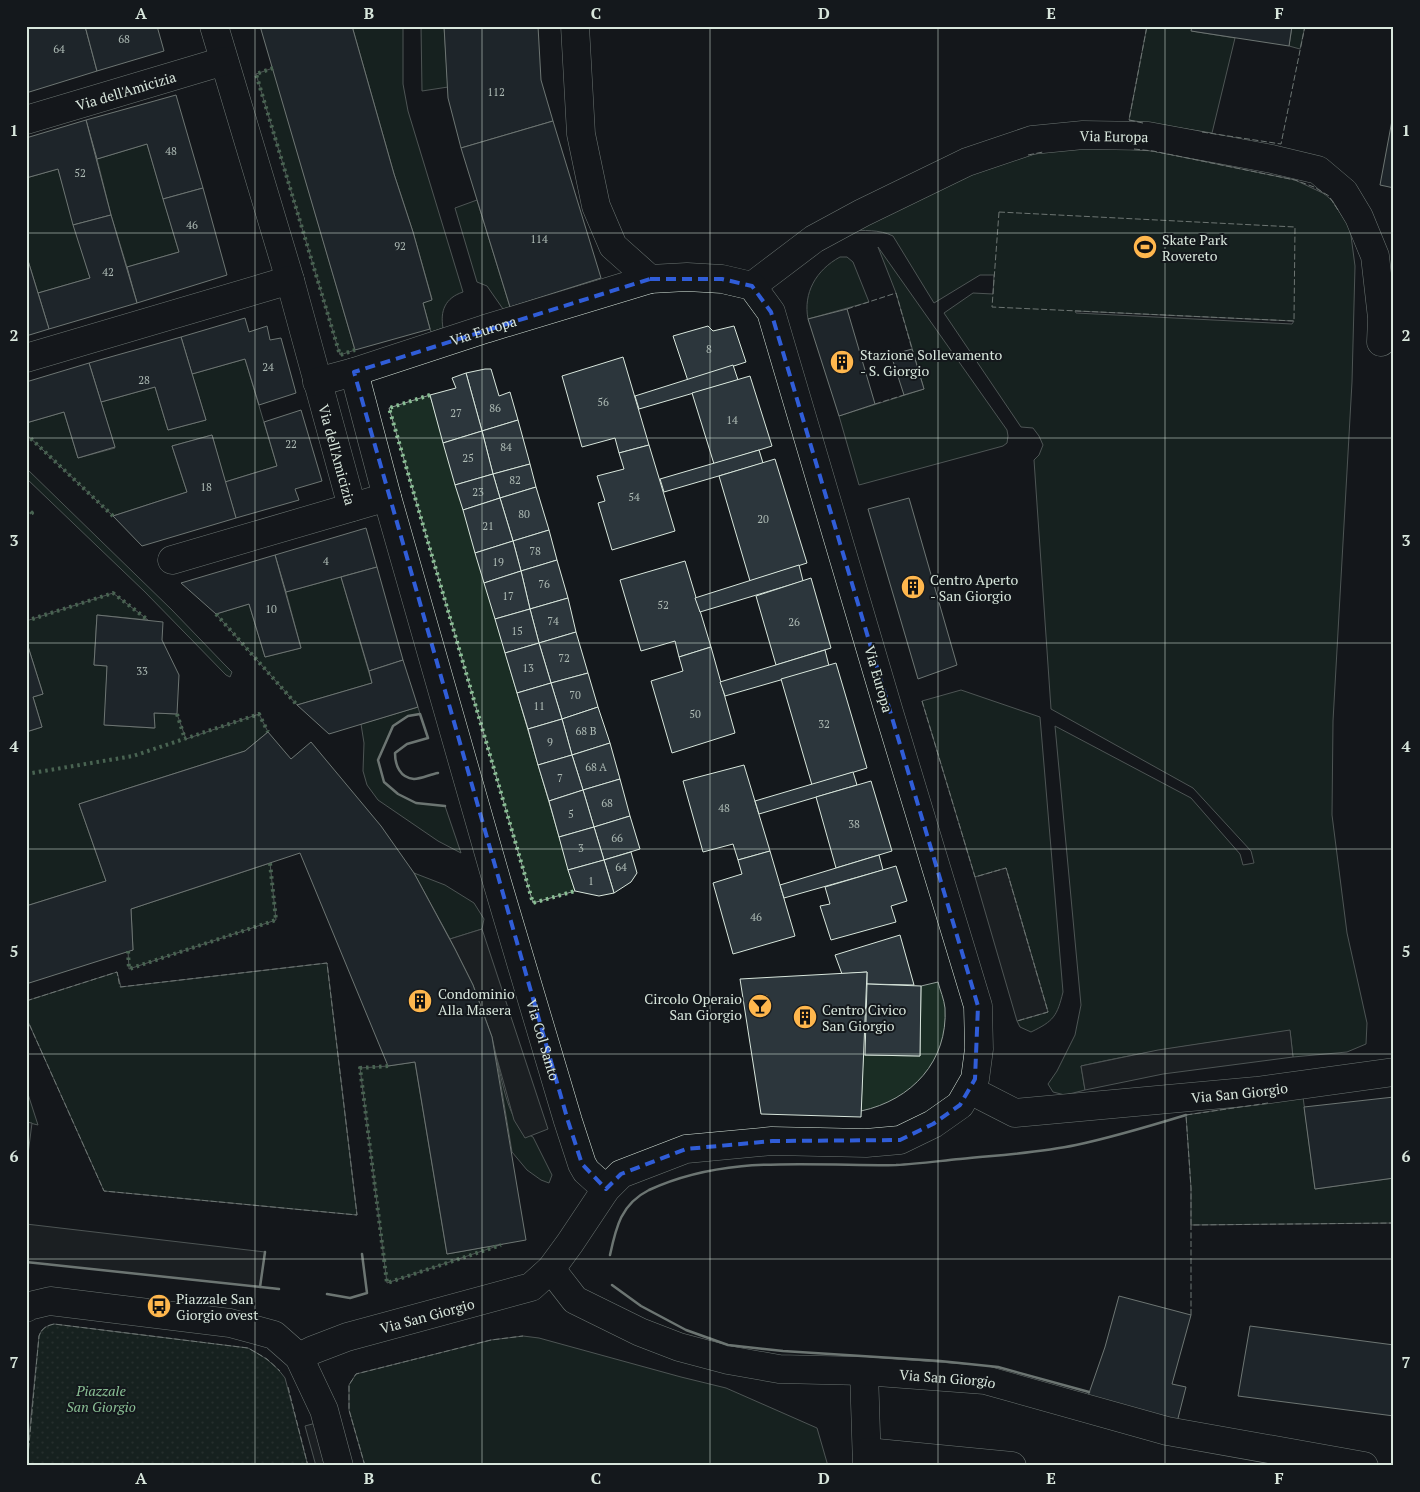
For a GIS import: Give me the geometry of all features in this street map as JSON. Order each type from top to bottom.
[{"type":"street","name":"Via dell'Amicizia","points":[[172,560],[352,507],[290,280],[214,26]]},
{"type":"street","points":[[575,26],[581,134],[596,206],[614,246],[650,279]]},
{"type":"street","name":"Via dell'Amicizia","points":[[26,120],[224,61]]},
{"type":"street","name":"Via Europa","points":[[752,286],[814,239],[862,213],[967,162],[1032,140],[1083,136],[1148,136],[1263,157],[1318,170],[1344,192],[1359,217],[1375,256],[1382,318],[1381,342]]},
{"type":"street","name":"Via Europa","points":[[317,382],[650,279],[687,277],[722,279],[752,286],[772,312],[894,730],[978,1006],[978,1049],[972,1085]]},
{"type":"street","points":[[26,358],[290,280]]},
{"type":"street","points":[[352,507],[387,497],[354,372]]},
{"type":"street","name":"Via Col Santo","points":[[387,497],[497,882],[582,1164],[586,1171],[606,1189]]},
{"type":"street","name":"Via San Giorgio","points":[[299,1357],[347,1337],[531,1287],[551,1268],[606,1189],[621,1174],[686,1149],[772,1141],[866,1143],[900,1140],[933,1124],[960,1105],[972,1085],[1015,1113],[1256,1091],[1394,1072]]},
{"type":"street","name":"Via San Giorgio","points":[[551,1268],[575,1300],[640,1332],[679,1347],[728,1360],[779,1369],[864,1371],[985,1380],[1091,1408],[1167,1431],[1364,1466]]},
{"type":"street","points":[[26,1308],[50,1301],[230,1322],[274,1336],[299,1357],[324,1410],[339,1466]]},
{"type":"street","points":[[864,1371],[867,1459],[1012,1466]]},
{"type":"highlighted area","points":[[650,279],[722,279],[752,286],[771,312],[978,1006],[975,1079],[960,1105],[933,1124],[900,1140],[772,1141],[686,1149],[621,1174],[606,1189],[582,1164],[568,1121],[354,372]]},
{"type":"green space","points":[[352,26],[403,26],[403,84],[408,111],[463,292],[452,298],[445,306],[442,316],[443,328],[431,332],[423,303],[432,299]]},
{"type":"green space","points":[[421,26],[444,26],[448,87],[422,91]]},
{"type":"green space","points":[[1147,26],[1192,26],[1192,31],[1235,38],[1212,133],[1129,120]]},
{"type":"green space","points":[[1292,26],[1305,26],[1300,49],[1289,46]]},
{"type":"green space","points":[[273,68],[355,350],[340,355],[256,74]]},
{"type":"green space","points":[[147,144],[179,252],[127,267],[97,159]]},
{"type":"green space","points":[[1079,146],[1153,151],[1295,180],[1329,196],[1350,228],[1355,266],[1352,382],[1333,721],[1332,815],[1347,933],[1367,1023],[1366,1044],[1347,1052],[1293,1057],[1290,1031],[1211,1042],[1081,1066],[1085,1090],[1065,1095],[1053,1092],[1048,1084],[1057,1071],[1075,1035],[1081,1005],[1055,726],[1191,798],[1240,854],[1243,865],[1254,863],[1251,851],[1193,788],[1051,709],[1034,460],[1039,455],[1043,445],[1033,428],[1021,427],[944,313],[973,293],[993,294],[994,275],[980,275],[934,303],[893,236],[877,231],[848,230],[970,175],[1029,155]],"holes":[[[1075,311],[1294,321],[1292,324],[1076,313]]]},
{"type":"green space","points":[[58,169],[90,278],[38,293],[26,254],[26,178]]},
{"type":"green space","points":[[477,200],[510,307],[503,309],[487,286],[477,282],[455,208]]},
{"type":"green space","points":[[878,247],[1007,430],[1008,436],[1007,443],[1003,446],[859,485],[839,416],[924,389],[896,293]]},
{"type":"green space","points":[[840,257],[847,257],[853,262],[869,302],[808,319],[808,300],[813,283],[824,269]]},
{"type":"green space","points":[[245,359],[277,466],[225,482],[212,435],[172,446],[187,492],[113,516],[26,434],[26,423],[64,412],[78,458],[115,448],[101,402],[155,387],[168,430],[206,420],[192,374]]},
{"type":"green space","points":[[430,395],[575,891],[533,903],[389,408]]},
{"type":"green space","points":[[26,468],[172,610],[232,672],[230,677],[26,478]]},
{"type":"green space","points":[[341,577],[372,683],[297,705],[216,614],[249,604],[265,657],[301,648],[286,592]]},
{"type":"green space","points":[[113,593],[148,620],[97,615],[94,665],[107,666],[105,725],[154,728],[154,713],[177,714],[186,739],[259,714],[268,732],[245,751],[79,804],[106,881],[26,906],[26,732],[42,727],[33,697],[43,694],[26,640],[26,621]]},
{"type":"green space","points":[[961,690],[1040,717],[1063,992],[1059,1007],[1050,1021],[1031,1032],[1020,1027],[1017,1021],[1048,1012],[1006,868],[975,877],[922,701]]},
{"type":"green space","points":[[418,707],[420,714],[408,716],[393,726],[378,760],[384,782],[398,794],[416,803],[445,806],[461,853],[438,841],[378,800],[367,785],[363,771],[364,743],[361,724]]},
{"type":"green space","points":[[270,863],[276,920],[129,969],[128,951],[133,950],[131,909]]},
{"type":"green space","points":[[414,873],[445,885],[474,903],[484,919],[482,929],[450,939]]},
{"type":"green space","points":[[327,963],[357,1215],[104,1191],[26,1017],[26,1001],[117,972],[121,987]]},
{"type":"green space","points":[[938,982],[945,1008],[944,1027],[940,1045],[933,1061],[911,1088],[879,1106],[861,1111],[863,1055],[920,1056],[921,986]]},
{"type":"green space","points":[[496,1055],[507,1101],[524,1132],[533,1137],[552,1175],[549,1183],[527,1170],[512,1152]]},
{"type":"green space","points":[[415,1062],[447,1254],[503,1244],[387,1283],[360,1068]]},
{"type":"green space","points":[[27,1091],[38,1125],[26,1122]]},
{"type":"green space","points":[[1303,1097],[1315,1189],[1394,1178],[1394,1223],[1191,1225],[1191,1188],[1186,1115]]},
{"type":"green space","name":"Piazzale San Giorgio","points":[[54,1324],[248,1348],[273,1364],[285,1378],[308,1466],[26,1466],[39,1336],[41,1331]]},
{"type":"green space","points":[[523,1336],[539,1338],[726,1388],[817,1428],[828,1466],[365,1466],[349,1410],[349,1385],[356,1374],[491,1340]]},
{"type":"shaded area","points":[[1006,868],[1048,1012],[1017,1021],[975,877]]},
{"type":"shaded area","points":[[482,929],[548,1129],[525,1138],[514,1120],[492,1037],[473,985],[450,939]]},
{"type":"shaded area","points":[[1290,1030],[1293,1057],[1163,1074],[1085,1090],[1081,1066],[1158,1050]]},
{"type":"shaded area","points":[[26,1122],[32,1123],[26,1170]]},
{"type":"shaded area","points":[[26,1224],[265,1252],[260,1287],[26,1262]]},
{"type":"shaded area","points":[[316,1423],[328,1466],[316,1466],[305,1426]]},
{"type":"building","points":[[26,26],[85,26],[97,71],[26,93]]},
{"type":"building","points":[[85,26],[157,26],[164,51],[97,71]]},
{"type":"building","points":[[260,26],[352,26],[432,300],[423,303],[430,329],[355,350]]},
{"type":"building","points":[[444,26],[538,26],[541,80],[553,121],[461,148],[448,98]]},
{"type":"building","points":[[1192,26],[1292,26],[1289,46],[1191,31]]},
{"type":"building","points":[[176,95],[203,188],[163,199],[147,144],[97,159],[86,120]]},
{"type":"building","points":[[1394,115],[1394,188],[1380,185]]},
{"type":"building","points":[[86,120],[111,215],[73,225],[58,169],[26,178],[26,138]]},
{"type":"building","points":[[553,121],[601,278],[510,307],[461,148]]},
{"type":"building","points":[[203,188],[227,275],[137,303],[127,267],[179,252],[163,199]]},
{"type":"building","points":[[111,215],[137,303],[49,329],[38,293],[90,278],[73,225]]},
{"type":"building","points":[[26,254],[49,329],[26,336]]},
{"type":"building","name":"Stazione Sollevamento - S. Giorgio","points":[[847,309],[875,404],[839,416],[808,319]]},
{"type":"building","points":[[245,318],[249,332],[267,326],[270,340],[281,338],[296,393],[259,405],[245,359],[192,374],[181,337]]},
{"type":"building","points":[[708,326],[713,331],[734,326],[746,362],[688,381],[673,336]]},
{"type":"building","points":[[181,337],[206,420],[168,430],[155,387],[101,402],[89,363]]},
{"type":"building","points":[[912,349],[924,389],[904,395],[891,355]]},
{"type":"building","points":[[623,357],[649,445],[619,453],[615,438],[582,447],[562,376]]},
{"type":"building","points":[[89,363],[115,447],[78,458],[64,412],[26,423],[26,382]]},
{"type":"building","points":[[733,365],[738,380],[639,409],[635,396]]},
{"type":"building","points":[[491,369],[499,396],[510,392],[518,420],[482,431],[466,373]]},
{"type":"building","points":[[466,373],[482,431],[443,443],[430,395],[456,388],[452,378]]},
{"type":"building","points":[[750,376],[772,446],[714,464],[692,393]]},
{"type":"building","points":[[301,410],[322,481],[295,489],[299,500],[236,518],[225,482],[277,466],[264,422]]},
{"type":"building","points":[[518,420],[530,464],[493,474],[482,431]]},
{"type":"building","points":[[482,431],[493,474],[455,485],[443,443]]},
{"type":"building","points":[[212,435],[236,518],[142,546],[113,516],[187,492],[172,446]]},
{"type":"building","points":[[649,445],[675,531],[612,550],[598,503],[605,501],[597,476],[624,469],[619,453]]},
{"type":"building","points":[[759,450],[763,463],[664,492],[660,479]]},
{"type":"building","points":[[775,459],[807,563],[750,581],[719,476]]},
{"type":"building","points":[[530,464],[536,487],[500,498],[493,474]]},
{"type":"building","points":[[493,474],[500,498],[463,510],[455,485]]},
{"type":"building","points":[[536,487],[549,530],[513,541],[500,498]]},
{"type":"building","points":[[500,498],[513,541],[475,553],[463,510]]},
{"type":"building","name":"Centro Aperto - San Giorgio","points":[[909,498],[957,665],[918,679],[868,509]]},
{"type":"building","points":[[366,528],[377,567],[286,592],[275,555]]},
{"type":"building","points":[[549,530],[557,560],[521,571],[513,541]]},
{"type":"building","points":[[513,541],[521,571],[484,583],[475,553]]},
{"type":"building","points":[[275,555],[301,648],[265,657],[249,604],[216,614],[181,583]]},
{"type":"building","points":[[557,560],[568,598],[530,609],[521,571]]},
{"type":"building","points":[[685,561],[711,647],[679,657],[675,641],[641,651],[620,580]]},
{"type":"building","points":[[799,565],[803,581],[700,612],[695,598]]},
{"type":"building","points":[[377,567],[403,660],[369,671],[341,577]]},
{"type":"building","points":[[521,571],[530,609],[495,619],[484,583]]},
{"type":"building","points":[[811,578],[831,648],[776,665],[756,596]]},
{"type":"building","points":[[568,598],[576,632],[539,643],[530,609]]},
{"type":"building","points":[[530,609],[539,643],[505,653],[495,619]]},
{"type":"building","points":[[97,615],[163,622],[162,640],[179,675],[177,714],[154,713],[155,728],[104,725],[107,666],[94,665]]},
{"type":"building","points":[[576,632],[588,673],[551,683],[539,643]]},
{"type":"building","points":[[26,640],[43,694],[33,697],[42,727],[26,732]]},
{"type":"building","points":[[539,643],[551,683],[517,693],[505,653]]},
{"type":"building","points":[[711,647],[735,733],[672,753],[651,681],[683,671],[679,657]]},
{"type":"building","points":[[825,650],[829,666],[725,696],[720,682]]},
{"type":"building","points":[[403,660],[418,707],[329,734],[297,705],[372,683],[369,671]]},
{"type":"building","points":[[836,663],[867,768],[812,785],[781,679]]},
{"type":"building","points":[[588,673],[598,707],[562,719],[551,683]]},
{"type":"building","points":[[551,683],[562,719],[528,729],[517,693]]},
{"type":"building","points":[[598,707],[610,743],[572,755],[562,719]]},
{"type":"building","points":[[562,719],[572,755],[538,765],[528,729]]},
{"type":"building","name":"Condominio Alla Masera","points":[[268,732],[291,759],[311,742],[381,826],[414,873],[455,949],[473,985],[492,1037],[526,1240],[447,1254],[415,1062],[388,1066],[300,853],[131,909],[133,950],[26,984],[26,906],[106,881],[79,804],[245,751]]},
{"type":"building","points":[[610,743],[620,779],[583,790],[572,755]]},
{"type":"building","points":[[572,755],[583,790],[549,801],[538,765]]},
{"type":"building","points":[[744,765],[770,851],[738,860],[733,844],[703,852],[683,781]]},
{"type":"building","points":[[853,772],[857,785],[759,814],[755,801]]},
{"type":"building","points":[[620,779],[630,816],[594,827],[583,790]]},
{"type":"building","points":[[871,781],[892,851],[836,868],[816,797]]},
{"type":"building","points":[[583,790],[594,827],[559,837],[549,801]]},
{"type":"building","points":[[630,816],[640,849],[604,860],[594,827]]},
{"type":"building","points":[[594,827],[604,860],[568,870],[559,837]]},
{"type":"building","points":[[770,851],[795,936],[733,954],[713,883],[742,874],[738,860]]},
{"type":"building","points":[[631,852],[637,873],[631,882],[614,893],[604,860]]},
{"type":"building","points":[[879,855],[883,870],[784,898],[780,885]]},
{"type":"building","points":[[604,860],[614,893],[599,896],[575,891],[568,870]]},
{"type":"building","points":[[896,866],[907,901],[891,906],[896,922],[831,940],[820,906],[830,904],[825,887]]},
{"type":"building","points":[[900,935],[914,985],[867,984],[867,972],[842,974],[835,955]]},
{"type":"building","name":"Centro Civico San Giorgio","points":[[867,972],[861,1117],[761,1114],[740,979]]},
{"type":"building","points":[[867,984],[921,986],[920,1056],[865,1055]]},
{"type":"building","points":[[1394,1097],[1394,1178],[1315,1189],[1304,1107]]},
{"type":"building","points":[[1119,1296],[1191,1315],[1172,1384],[1186,1387],[1176,1426],[1088,1396],[1105,1347]]},
{"type":"building","points":[[1250,1326],[1394,1345],[1394,1416],[1238,1396]]},
{"type":"hedge","points":[[273,68],[256,74],[340,355],[355,350]]},
{"type":"hedge","points":[[430,395],[389,408],[533,903],[575,891]]},
{"type":"hedge","points":[[26,434],[113,516]]},
{"type":"hedge","points":[[26,507],[32,513],[26,515]]},
{"type":"hedge","points":[[26,621],[113,593],[148,620]]},
{"type":"hedge","points":[[216,614],[297,705]]},
{"type":"hedge","points":[[177,714],[185,739]]},
{"type":"hedge","points":[[26,774],[133,756],[259,714],[268,732]]},
{"type":"hedge","points":[[128,951],[129,969],[276,920],[270,863]]},
{"type":"hedge","points":[[388,1066],[360,1068],[387,1283],[501,1245]]},
{"type":"fence","points":[[1143,123],[1129,120],[1147,26]]},
{"type":"fence","points":[[1202,132],[1281,144],[1305,26]]},
{"type":"fence","points":[[1134,149],[1153,151],[1295,180],[1314,187],[1329,196],[1338,210]]},
{"type":"fence","points":[[1028,155],[1043,152]]},
{"type":"fence","points":[[999,212],[1295,227],[1294,321],[992,307],[999,212]]},
{"type":"fence","points":[[847,309],[896,293],[912,349]]},
{"type":"fence","points":[[875,404],[904,395]]},
{"type":"fence","points":[[922,701],[975,877],[1006,868],[1048,1012],[1017,1021]]},
{"type":"fence","points":[[26,1001],[117,972],[120,987],[327,963],[357,1215],[104,1191],[26,1017]]},
{"type":"fence","points":[[1268,1103],[1186,1115],[1191,1188],[1191,1225],[1394,1223]]},
{"type":"fence","points":[[1191,1225],[1191,1315]]},
{"type":"fence","points":[[27,1466],[39,1336],[43,1329],[54,1324],[248,1348],[267,1359],[280,1371]]},
{"type":"fence","points":[[365,1466],[349,1410],[349,1385],[356,1374],[491,1340],[523,1336]]},
{"type":"fence","points":[[288,1387],[308,1466]]},
{"type":"wall","points":[[438,773],[417,779],[409,778],[399,770],[396,762],[395,753],[407,744],[428,738],[420,714],[408,716],[393,726],[378,760],[384,782],[398,794],[416,803],[445,806]]},
{"type":"wall","points":[[610,1255],[621,1217],[632,1202],[649,1190],[679,1178],[740,1166],[771,1164],[896,1165],[1033,1152],[1090,1142],[1186,1115]]},
{"type":"wall","points":[[260,1287],[265,1252]]},
{"type":"wall","points":[[327,1294],[350,1298],[367,1293],[362,1254]]},
{"type":"wall","points":[[26,1262],[279,1289]]},
{"type":"wall","points":[[612,1285],[641,1306],[686,1330],[728,1345],[783,1351],[940,1361],[998,1367],[1089,1392]]},
{"type":"place","name":"Skate Park Rovereto","points":[[1145,247]]},
{"type":"place","name":"Stazione Sollevamento - S. Giorgio","points":[[842,362]]},
{"type":"place","name":"Centro Aperto - San Giorgio","points":[[913,587]]},
{"type":"place","name":"Condominio Alla Masera","points":[[420,1001]]},
{"type":"place","name":"Circolo Operaio San Giorgio","points":[[760,1006]]},
{"type":"place","name":"Centro Civico San Giorgio","points":[[805,1017]]},
{"type":"place","name":"Piazzale San Giorgio ovest","points":[[159,1306]]}]
